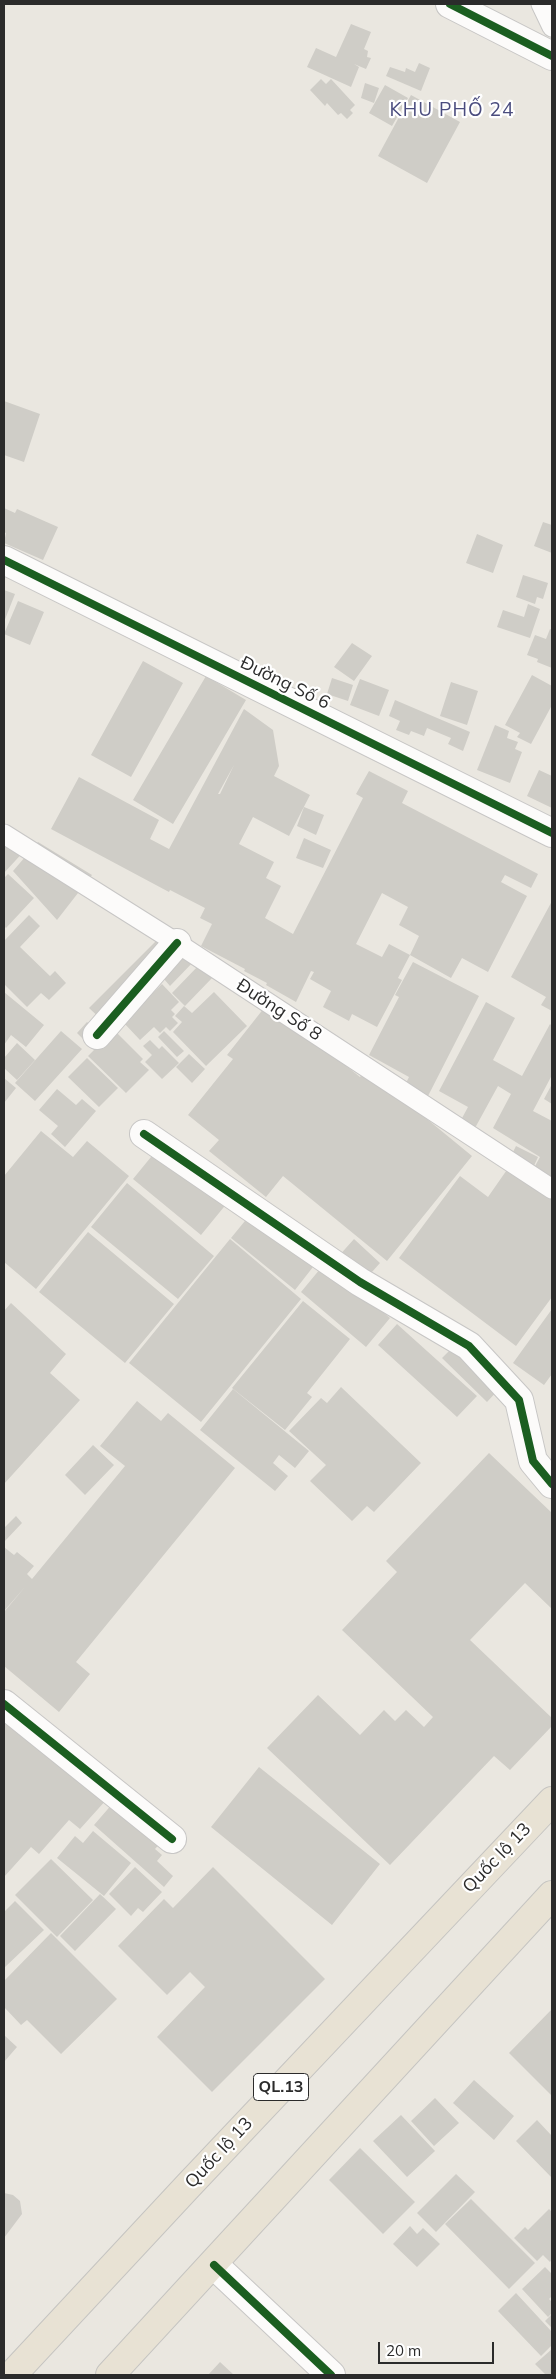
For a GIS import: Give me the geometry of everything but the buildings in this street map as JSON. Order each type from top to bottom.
[{"type":"highway","name":"Quốc lộ 13","points":[[12,2375],[552,1801]]},
{"type":"highway","points":[[110,2375],[214,2265],[552,1895]]},
{"type":"street","points":[[450,4],[552,56]]},
{"type":"street","name":"Đường Số 6","points":[[4,560],[552,833]]},
{"type":"street","points":[[97,1035],[177,943]]},
{"type":"street","points":[[144,1134],[360,1282],[469,1346],[519,1400],[533,1461],[552,1484]]},
{"type":"street","points":[[4,1704],[172,1839]]},
{"type":"street","points":[[214,2265],[331,2375]]},
{"type":"lane","points":[[541,4],[552,27]]},
{"type":"lane","name":"Đường Số 8","points":[[4,834],[177,943],[552,1189]]},
{"type":"cycle path","points":[[450,4],[552,56]]},
{"type":"cycle path","points":[[4,560],[552,833]]},
{"type":"cycle path","points":[[97,1035],[177,943]]},
{"type":"cycle path","points":[[144,1134],[360,1282],[469,1346],[519,1400],[533,1461],[552,1484]]},
{"type":"cycle path","points":[[4,1704],[172,1839]]},
{"type":"cycle path","points":[[214,2265],[331,2375]]},
{"type":"district","name":"KHU PHỐ 24","points":[[452,110]]}]
